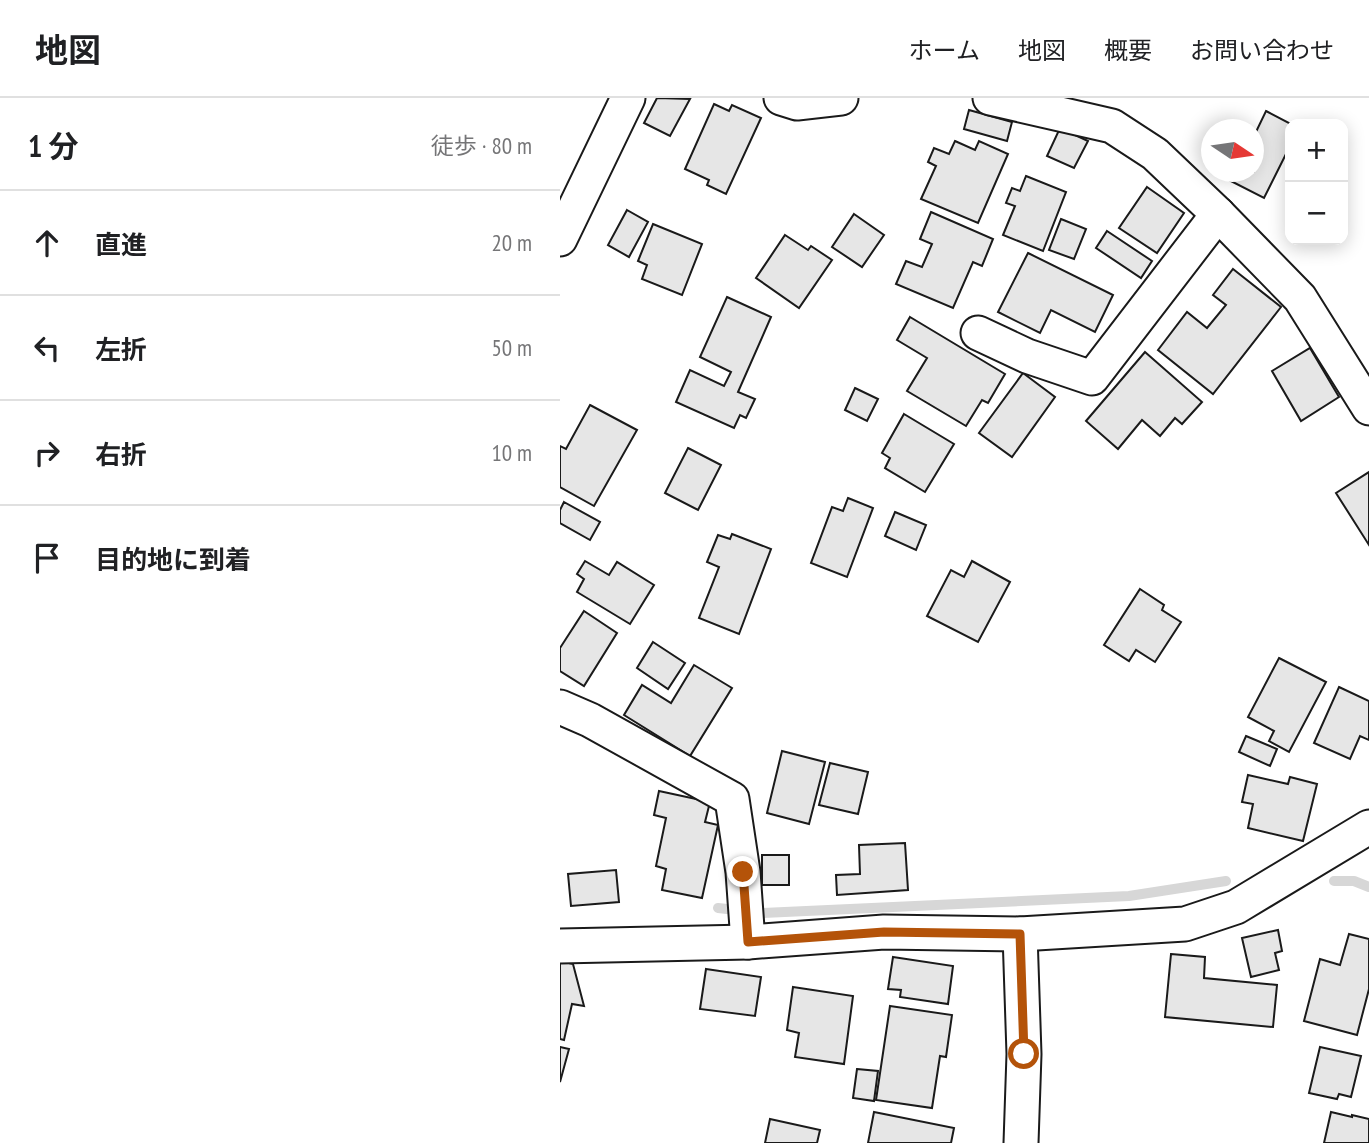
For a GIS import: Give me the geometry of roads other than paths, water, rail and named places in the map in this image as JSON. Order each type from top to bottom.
[{"type":"street","points":[[781,98],[797,103],[841,98]]},
{"type":"street","points":[[990,98],[1112,126],[1155,154],[1300,298],[1369,408]]},
{"type":"street","points":[[560,239],[619,102]]},
{"type":"street","points":[[978,332],[1027,356],[1092,378],[1218,214]]},
{"type":"street","points":[[560,706],[732,799],[743,872],[748,933]]},
{"type":"street","points":[[560,946],[748,933],[1020,934],[1185,923],[1236,907],[1366,834]]},
{"type":"street","points":[[1020,934],[1024,1054],[1021,1143]]},
{"type":"waterway","points":[[718,908],[763,913],[1129,896],[1226,881]]},
{"type":"waterway","points":[[1334,881],[1354,881],[1369,887]]}]
